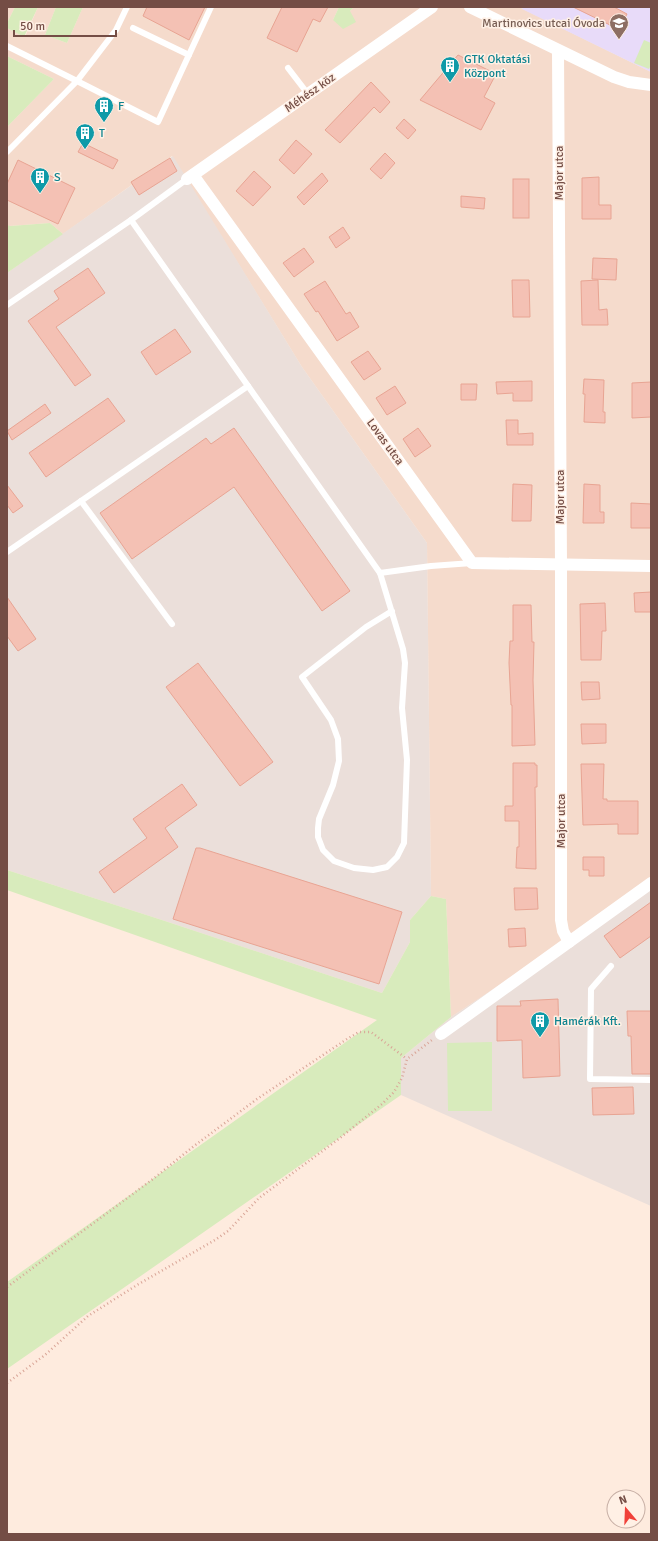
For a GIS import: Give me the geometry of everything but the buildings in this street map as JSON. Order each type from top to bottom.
[{"type":"street","name":"Méhész köz","points":[[190,177],[432,7]]},
{"type":"street","points":[[470,7],[614,77],[629,82],[651,85]]},
{"type":"street","name":"Major utca","points":[[558,51],[561,565],[561,920],[563,931],[569,942]]},
{"type":"street","name":"Lovas utca","points":[[190,177],[472,563]]},
{"type":"street","points":[[472,563],[651,566]]},
{"type":"street","points":[[440,1034],[651,883]]},
{"type":"lane","points":[[7,152],[77,81],[116,30],[127,7]]},
{"type":"lane","points":[[7,46],[158,122],[211,7]]},
{"type":"lane","points":[[133,28],[189,55]]},
{"type":"lane","points":[[288,68],[308,94]]},
{"type":"lane","points":[[7,305],[131,220],[190,177]]},
{"type":"lane","points":[[131,220],[380,574],[392,610],[403,649],[405,663],[402,708],[407,760],[404,843],[397,857],[387,867],[373,870],[354,868],[334,861],[323,850],[318,837],[319,819],[333,785],[339,761],[338,739],[332,720],[302,678],[366,627],[392,610]]},
{"type":"lane","points":[[7,552],[248,386]]},
{"type":"lane","points":[[81,501],[172,624]]},
{"type":"lane","points":[[380,574],[431,566],[472,563]]},
{"type":"lane","points":[[611,966],[591,989],[590,1079],[651,1080]]},
{"type":"path","points":[[7,1287],[153,1179],[257,1099],[347,1038],[359,1032],[371,1032],[408,1059]]},
{"type":"path","points":[[7,1383],[45,1354],[88,1316],[137,1285],[215,1240],[228,1230],[259,1198],[340,1138],[382,1104],[394,1092],[402,1078],[408,1059],[440,1034]]},
{"type":"shaded area","points":[[7,7],[15,7],[7,23]]},
{"type":"shaded area","points":[[38,7],[56,7],[45,35],[67,43],[83,7],[339,7],[333,20],[350,11],[354,7],[519,7],[651,72],[651,885],[451,1017],[446,899],[431,896],[427,543],[302,367],[172,156],[63,234],[50,223],[7,225],[7,127],[54,79],[7,56],[7,28],[25,37]]},
{"type":"shaded area","name":"Martinovics utcai Óvoda","points":[[523,7],[651,7],[651,72],[522,9]]},
{"type":"shaded area","points":[[173,156],[302,367],[427,543],[431,896],[410,920],[410,942],[382,993],[7,870],[7,273]]},
{"type":"shaded area","points":[[651,885],[651,1206],[401,1095],[401,1058],[451,1017]]},
{"type":"green space","points":[[15,7],[38,7],[24,37],[7,28],[7,23]]},
{"type":"green space","points":[[56,7],[83,7],[67,43],[45,35]]},
{"type":"green space","points":[[339,7],[354,7],[350,11],[356,22],[343,29],[333,20]]},
{"type":"green space","points":[[644,40],[651,43],[651,65],[649,69],[634,63]]},
{"type":"green space","points":[[7,56],[54,79],[7,127]]},
{"type":"green space","points":[[50,223],[63,234],[7,273],[7,225]]},
{"type":"green space","points":[[7,870],[382,993],[410,942],[410,920],[431,896],[446,899],[451,1017],[401,1058],[401,1095],[7,1369],[7,1282],[377,1020],[7,890]]},
{"type":"green space","points":[[492,1042],[492,1111],[448,1111],[447,1043]]},
{"type":"place","name":"Martinovics utcai Óvoda","points":[[619,40]]},
{"type":"place","name":"GTK Oktatási Központ","points":[[450,83]]},
{"type":"place","name":"F","points":[[104,123]]},
{"type":"place","name":"T","points":[[85,150]]},
{"type":"place","name":"S","points":[[40,194]]},
{"type":"place","name":"Hamérák Kft.","points":[[540,1038]]}]
